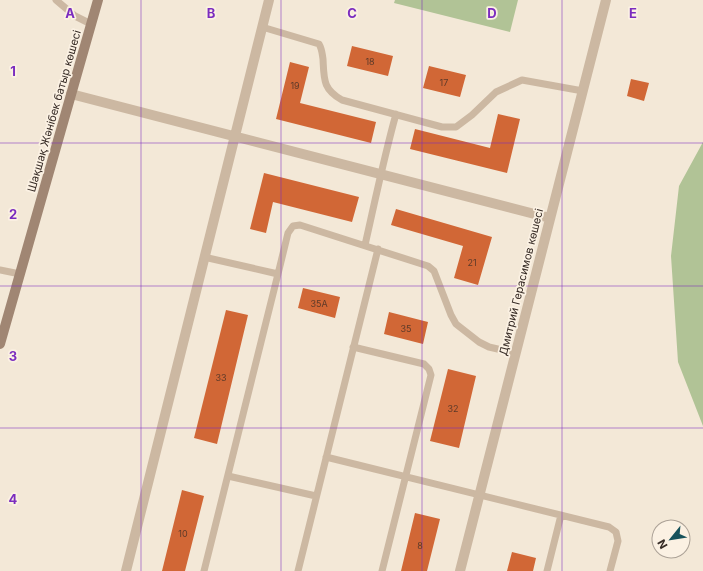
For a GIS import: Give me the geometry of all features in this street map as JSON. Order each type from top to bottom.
[{"type":"main road","name":"Шақшақ Жәнібек батыр көшесі","points":[[0,344],[98,0]]},
{"type":"street","points":[[126,571],[269,0]]},
{"type":"street","name":"Дмитрий Герасимов көшесі","points":[[460,571],[606,0]]},
{"type":"street","points":[[71,94],[382,176],[550,218]]},
{"type":"lane","points":[[56,0],[75,16],[91,24]]},
{"type":"lane","points":[[262,27],[319,44],[322,49],[324,80],[326,86],[333,94],[342,100],[442,127],[456,127],[472,115],[496,92],[522,80],[583,91]]},
{"type":"lane","points":[[365,245],[396,114]]},
{"type":"lane","points":[[204,571],[288,233],[293,226],[300,225],[428,266],[434,271],[456,324],[479,342],[489,347],[515,353]]},
{"type":"lane","points":[[298,571],[378,249]]},
{"type":"lane","points":[[204,257],[278,274]]},
{"type":"lane","points":[[0,270],[20,274]]},
{"type":"lane","points":[[353,347],[424,364],[429,368],[432,375],[382,571]]},
{"type":"lane","points":[[326,457],[609,527],[616,532],[618,540],[610,571]]},
{"type":"lane","points":[[228,476],[316,496]]},
{"type":"lane","points":[[547,571],[561,515]]},
{"type":"green space","points":[[395,0],[518,0],[510,32],[394,3]]},
{"type":"green space","points":[[703,142],[703,426],[678,362],[671,256],[679,186]]},
{"type":"building","points":[[352,46],[393,56],[388,76],[347,66]]},
{"type":"building","points":[[290,62],[309,67],[300,103],[376,122],[371,143],[276,119]]},
{"type":"building","points":[[429,66],[466,75],[460,97],[423,88]]},
{"type":"building","points":[[631,79],[649,83],[644,101],[627,96]]},
{"type":"building","points":[[498,114],[520,119],[507,173],[410,149],[415,129],[490,148]]},
{"type":"building","points":[[264,173],[359,197],[352,222],[273,202],[266,233],[250,229]]},
{"type":"building","points":[[396,209],[492,237],[478,285],[454,278],[463,246],[391,225]]},
{"type":"building","points":[[303,288],[340,297],[335,318],[298,308]]},
{"type":"building","points":[[226,310],[248,315],[217,444],[194,438]]},
{"type":"building","points":[[389,312],[428,322],[423,344],[384,334]]},
{"type":"building","points":[[448,369],[476,376],[459,448],[430,441]]},
{"type":"building","points":[[182,490],[204,496],[185,571],[162,571]]},
{"type":"building","points":[[415,513],[440,519],[427,571],[401,571]]},
{"type":"building","points":[[512,552],[536,558],[533,571],[507,571]]}]
